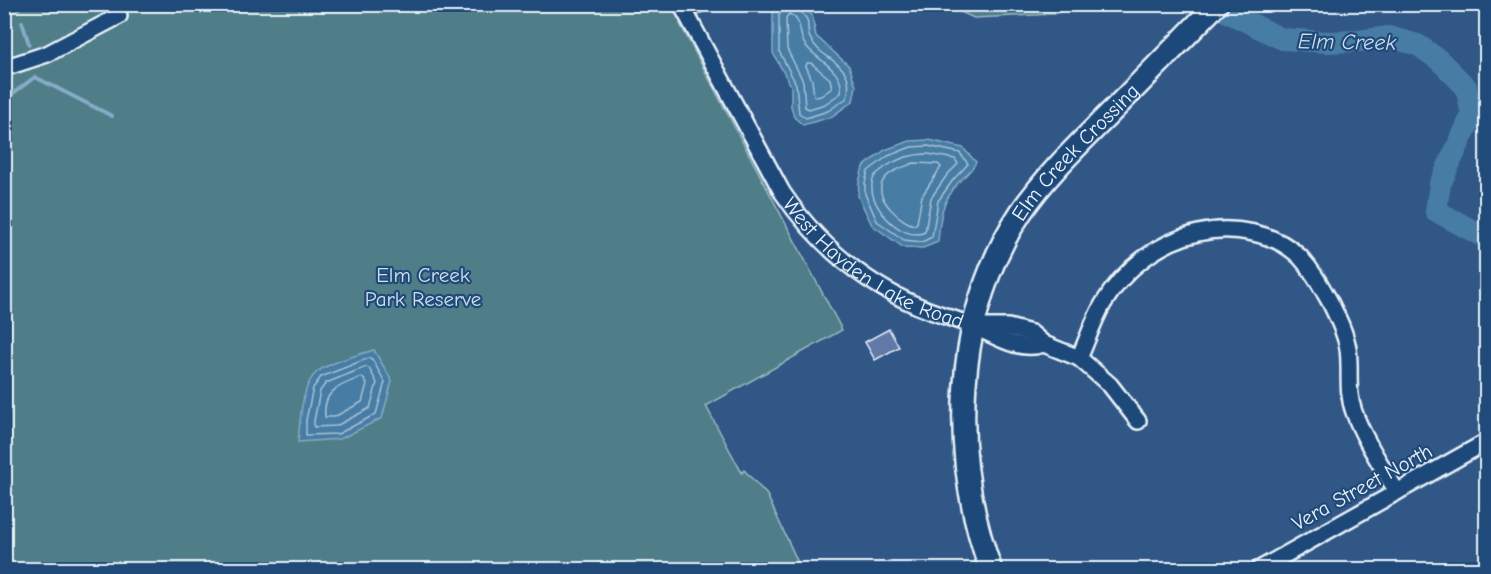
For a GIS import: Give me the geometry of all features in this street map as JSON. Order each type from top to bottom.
[{"type":"main road","name":"Elm Creek Crossing","points":[[974,327],[981,296],[994,261],[1012,227],[1034,194],[1061,162],[1217,4]]},
{"type":"main road","name":"West Hayden Lake Road","points":[[974,327],[965,401],[964,446],[973,512],[991,570]]},
{"type":"street","name":"West Hayden Lake Road","points":[[681,4],[778,185],[800,217],[819,238],[840,258],[886,290],[919,306],[974,327]]},
{"type":"street","points":[[4,68],[47,54],[119,16]]},
{"type":"street","points":[[1079,358],[1102,306],[1114,288],[1130,268],[1156,251],[1181,237],[1206,231],[1229,229],[1255,233],[1277,242],[1305,263],[1336,313],[1348,348],[1349,389],[1353,411],[1397,492]]},
{"type":"street","points":[[974,327],[1006,342],[1032,348],[1044,344],[1079,358],[1110,385],[1138,421]]},
{"type":"street","name":"Vera Street North","points":[[1258,570],[1486,442]]},
{"type":"green space","name":"Elm Creek Park Reserve","points":[[4,5],[717,5],[680,24],[842,330],[706,406],[742,473],[744,470],[767,495],[801,569],[5,569]]},
{"type":"green space","points":[[945,5],[1076,5],[1054,14],[974,18]]},
{"type":"water","points":[[780,5],[801,5],[812,15],[816,36],[849,66],[856,86],[853,101],[831,117],[803,125],[794,117],[791,106],[791,86],[773,53],[773,11]]},
{"type":"water","points":[[929,140],[963,148],[976,162],[957,184],[944,205],[938,242],[923,248],[903,247],[872,225],[858,196],[859,182],[863,167],[885,150],[910,141]]},
{"type":"water","points":[[374,350],[392,381],[382,418],[340,439],[298,442],[304,395],[312,378],[329,365]]},
{"type":"building","points":[[889,329],[899,347],[875,360],[865,342]]},
{"type":"waterway","points":[[17,4],[18,10]]},
{"type":"waterway","name":"Elm Creek","points":[[1211,4],[1282,39],[1327,42],[1389,37],[1418,45],[1439,60],[1466,87],[1472,115],[1440,184],[1436,211],[1486,238]]},
{"type":"waterway","points":[[22,22],[29,44]]},
{"type":"waterway","points":[[4,100],[35,77],[112,116]]}]
